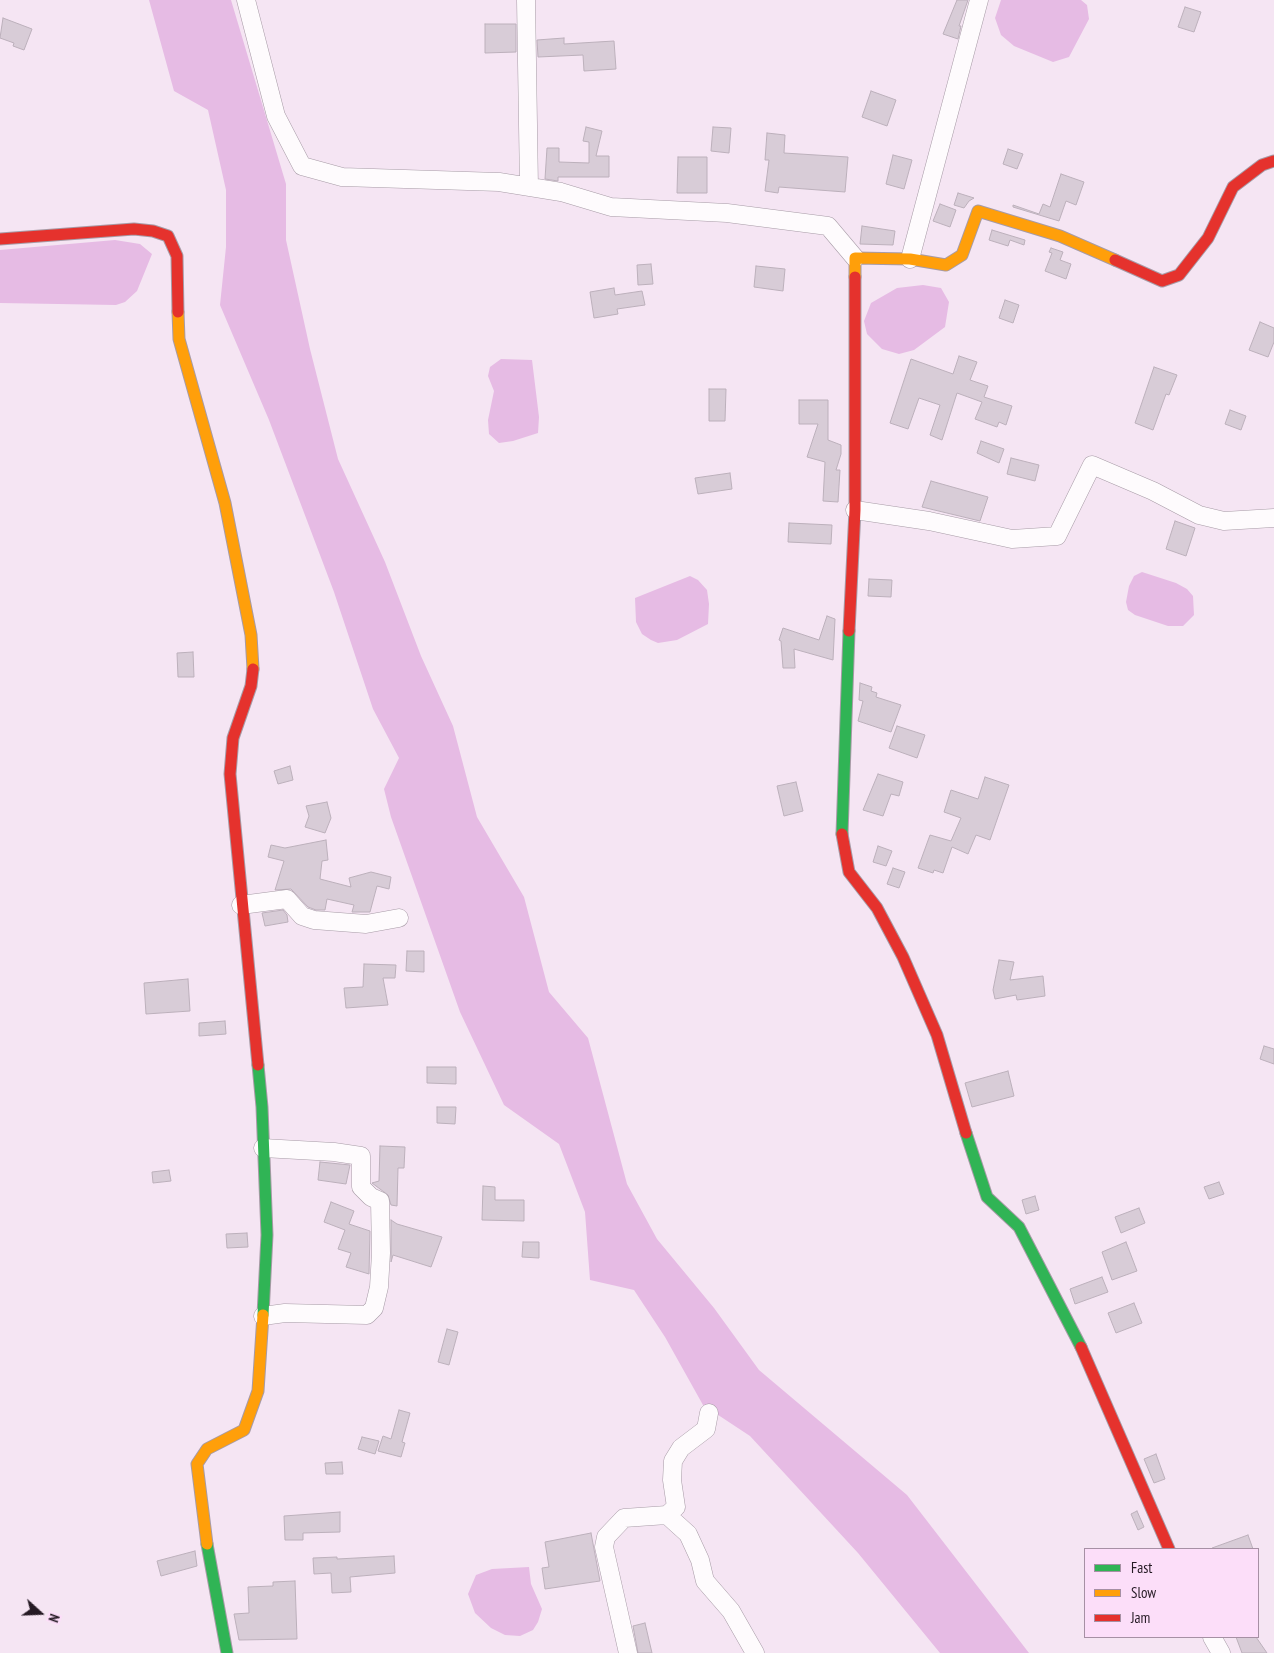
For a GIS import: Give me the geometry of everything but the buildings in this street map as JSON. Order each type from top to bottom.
[{"type":"street","points":[[246,0],[276,116],[302,166],[342,177],[499,182],[561,192],[611,206],[728,213],[828,226],[855,258],[856,510],[844,699],[842,833],[849,872],[877,908],[903,957],[937,1035],[957,1106],[987,1197],[1019,1227],[1083,1351],[1169,1548]]},
{"type":"street","points":[[526,0],[529,187]]},
{"type":"street","points":[[910,259],[979,0]]},
{"type":"street","points":[[855,258],[910,259],[946,265],[962,255],[978,211],[1060,236],[1162,281],[1179,275],[1208,238],[1233,187],[1262,164],[1274,161]]},
{"type":"street","points":[[0,239],[134,229],[154,231],[168,236],[177,256],[180,339],[190,382],[225,502],[251,635],[254,662],[251,686],[233,738],[230,774],[262,1107],[266,1235],[263,1316],[258,1391],[244,1430],[207,1449],[197,1464],[206,1537],[227,1653]]},
{"type":"street","points":[[856,510],[929,521],[1012,539],[1057,536],[1092,464],[1153,491],[1199,516],[1224,521],[1274,518]]},
{"type":"street","points":[[242,905],[287,899],[302,916],[314,920],[366,924],[399,918]]},
{"type":"street","points":[[263,1316],[285,1313],[367,1315],[374,1308],[379,1287],[381,1253],[380,1201],[371,1197],[361,1187],[361,1156],[334,1152],[264,1148]]},
{"type":"street","points":[[628,1653],[604,1547],[606,1536],[624,1518],[667,1515],[676,1507],[672,1480],[673,1461],[681,1448],[706,1429],[709,1413]]},
{"type":"street","points":[[667,1515],[688,1534],[700,1560],[705,1581],[731,1612],[755,1653]]},
{"type":"street","points":[[1213,1638],[1221,1653]]},
{"type":"shaded area","points":[[149,0],[231,0],[286,184],[286,240],[310,349],[338,459],[385,562],[421,656],[453,726],[477,817],[524,897],[549,992],[588,1038],[627,1184],[657,1239],[714,1308],[759,1370],[907,1495],[1029,1653],[940,1653],[858,1553],[750,1436],[703,1405],[665,1337],[634,1290],[590,1280],[585,1212],[559,1144],[504,1105],[460,1012],[391,817],[384,789],[399,758],[373,709],[334,592],[269,420],[220,305],[226,247],[226,190],[208,110],[174,91]]},
{"type":"shaded area","points":[[1001,0],[1081,0],[1087,5],[1089,19],[1069,57],[1053,62],[1014,46],[1001,35],[995,18]]},
{"type":"shaded area","points":[[115,240],[140,244],[152,254],[137,291],[125,302],[116,305],[0,303],[0,250]]},
{"type":"shaded area","points":[[923,285],[941,288],[949,302],[945,327],[914,350],[899,354],[882,349],[867,334],[864,321],[871,303],[897,288]]},
{"type":"shaded area","points":[[501,359],[532,360],[539,417],[538,433],[513,441],[499,443],[489,434],[488,420],[494,391],[488,376],[490,367]]},
{"type":"shaded area","points":[[1142,572],[1176,583],[1187,589],[1193,596],[1194,615],[1183,626],[1168,626],[1135,615],[1128,610],[1126,602],[1129,586],[1134,576]]},
{"type":"shaded area","points":[[690,576],[698,580],[707,590],[709,604],[708,624],[677,640],[658,643],[642,634],[636,622],[635,598]]},
{"type":"shaded area","points":[[529,1567],[531,1584],[542,1609],[538,1622],[533,1630],[520,1636],[505,1635],[491,1628],[475,1613],[468,1594],[476,1575],[492,1569]]},
{"type":"traffic: fast","points":[[842,834],[849,631]]},
{"type":"traffic: fast","points":[[258,1065],[262,1107],[267,1235],[263,1315]]},
{"type":"traffic: fast","points":[[966,1133],[987,1197],[1019,1227],[1081,1347]]},
{"type":"traffic: fast","points":[[207,1544],[227,1653]]},
{"type":"traffic: slow","points":[[855,277],[855,258],[910,259],[946,265],[962,255],[978,211],[1060,236],[1115,260]]},
{"type":"traffic: slow","points":[[178,312],[179,339],[225,503],[251,635],[253,669]]},
{"type":"traffic: slow","points":[[207,1544],[197,1464],[207,1449],[244,1430],[258,1391],[263,1315]]},
{"type":"traffic: jam","points":[[1115,260],[1162,281],[1179,275],[1208,238],[1233,187],[1262,165],[1274,161]]},
{"type":"traffic: jam","points":[[0,239],[134,229],[153,231],[168,236],[177,256],[178,312]]},
{"type":"traffic: jam","points":[[849,631],[855,510],[855,277]]},
{"type":"traffic: jam","points":[[253,669],[251,686],[233,738],[230,774],[258,1065]]},
{"type":"traffic: jam","points":[[842,834],[849,872],[877,908],[903,957],[937,1035],[966,1133]]},
{"type":"traffic: jam","points":[[1081,1347],[1169,1548]]}]
